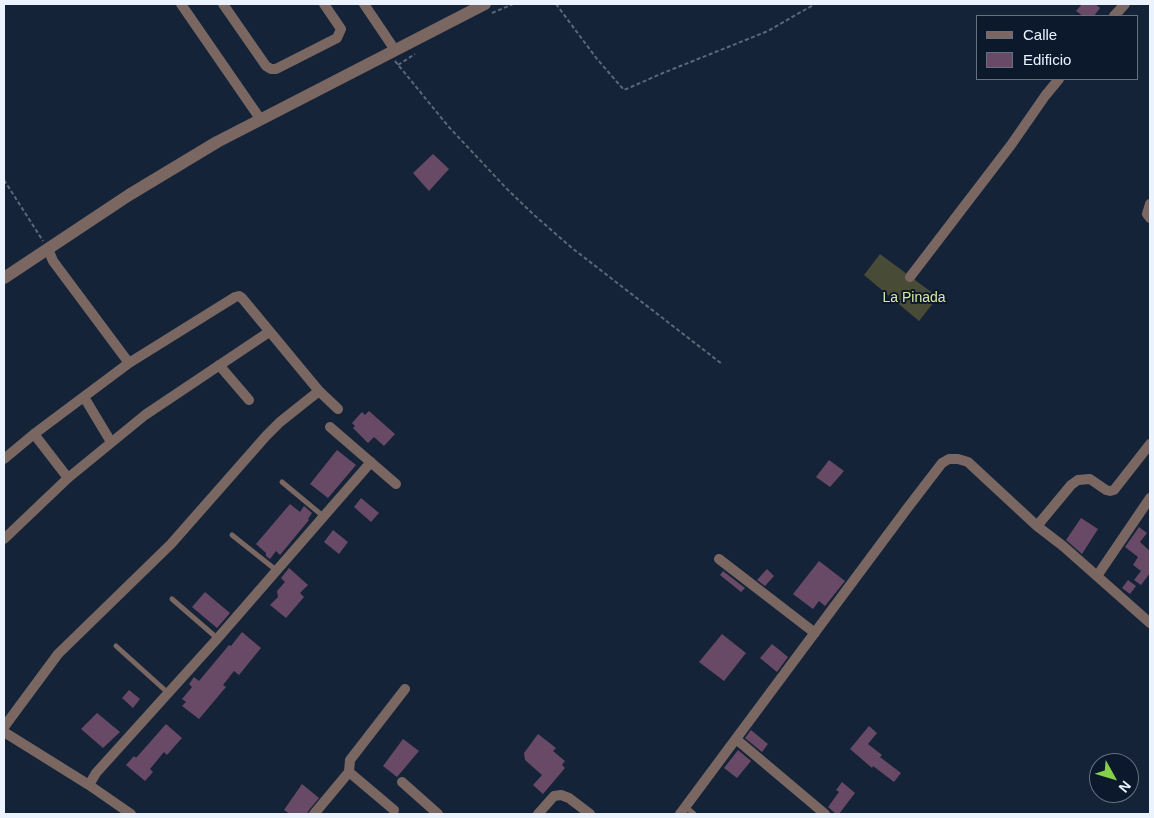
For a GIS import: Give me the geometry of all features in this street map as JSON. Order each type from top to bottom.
[{"type":"street","points":[[180,4],[261,120]]},
{"type":"street","points":[[223,4],[266,66],[271,69],[276,69],[337,38],[341,29],[324,4]]},
{"type":"street","points":[[364,4],[392,52]]},
{"type":"street","points":[[4,278],[174,167],[217,142],[485,4]]},
{"type":"street","points":[[1115,15],[1125,4]]},
{"type":"street","points":[[910,276],[1058,80]]},
{"type":"street","points":[[1150,204],[1147,214],[1150,218]]},
{"type":"street","points":[[48,249],[53,261],[129,363]]},
{"type":"street","points":[[4,459],[34,434],[129,363],[235,296],[242,298],[319,391],[338,409]]},
{"type":"street","points":[[4,539],[68,478],[111,442],[152,410],[269,332]]},
{"type":"street","points":[[219,365],[249,400]]},
{"type":"street","points":[[4,727],[58,654],[171,544],[266,436],[280,422],[319,391]]},
{"type":"street","points":[[84,397],[111,442]]},
{"type":"street","points":[[330,427],[396,484]]},
{"type":"street","points":[[34,434],[68,478]]},
{"type":"street","points":[[1037,526],[1071,485],[1078,480],[1090,479],[1106,490],[1114,490],[1150,444]]},
{"type":"street","points":[[683,810],[906,510],[945,461],[958,458],[968,462],[1037,526],[1063,546],[1150,623]]},
{"type":"street","points":[[89,785],[96,773],[371,462]]},
{"type":"street","points":[[1097,576],[1150,498]]},
{"type":"street","points":[[719,559],[814,633]]},
{"type":"street","points":[[314,814],[349,772],[350,760],[405,689]]},
{"type":"street","points":[[4,732],[89,785],[131,814]]},
{"type":"street","points":[[736,739],[825,814]]},
{"type":"street","points":[[349,772],[394,810]]},
{"type":"street","points":[[402,782],[438,814]]},
{"type":"street","points":[[538,814],[554,796],[561,795],[569,798],[590,814]]},
{"type":"lane","points":[[282,482],[323,516]]},
{"type":"lane","points":[[232,535],[276,570]]},
{"type":"lane","points":[[172,599],[217,638]]},
{"type":"lane","points":[[116,646],[167,692]]},
{"type":"lane","points":[[683,810],[694,814]]},
{"type":"path","points":[[556,4],[597,59],[624,90],[768,31],[815,4]]},
{"type":"path","points":[[392,52],[448,126],[534,215],[572,248],[722,364]]},
{"type":"path","points":[[4,180],[48,249]]},
{"type":"green space","name":"La Pinada","points":[[880,254],[938,297],[919,321],[864,275]]},
{"type":"building","points":[[1082,4],[1095,4],[1100,8],[1095,15],[1082,15],[1076,11]]},
{"type":"building","points":[[433,154],[449,169],[429,191],[413,173]]},
{"type":"building","points":[[369,411],[395,434],[384,446],[374,437],[368,443],[353,428],[355,426],[352,423],[362,412],[365,415]]},
{"type":"building","points":[[337,450],[356,465],[328,498],[310,484]]},
{"type":"building","points":[[829,460],[844,471],[830,487],[816,477]]},
{"type":"building","points":[[361,498],[379,513],[371,522],[354,507]]},
{"type":"building","points":[[290,504],[300,512],[304,506],[312,513],[309,520],[280,555],[276,551],[270,559],[256,544]]},
{"type":"building","points":[[1081,518],[1098,529],[1082,554],[1066,540]]},
{"type":"building","points":[[1139,527],[1147,533],[1140,542],[1150,551],[1150,573],[1141,585],[1134,580],[1141,571],[1133,565],[1138,557],[1125,547]]},
{"type":"building","points":[[333,530],[348,542],[339,554],[324,542]]},
{"type":"building","points":[[819,561],[845,581],[825,606],[819,601],[813,609],[793,594]]},
{"type":"building","points":[[289,568],[308,585],[300,593],[304,597],[286,618],[270,605],[278,597],[277,591],[285,582],[281,578]]},
{"type":"building","points":[[767,569],[774,576],[765,586],[757,580]]},
{"type":"building","points":[[723,571],[745,588],[741,592],[720,575]]},
{"type":"building","points":[[1128,580],[1136,586],[1130,594],[1122,588]]},
{"type":"building","points":[[205,592],[230,613],[217,628],[192,607]]},
{"type":"building","points":[[242,632],[261,648],[239,675],[234,671],[223,685],[226,687],[199,719],[182,706],[186,702],[182,699],[192,687],[189,684],[194,677],[199,681]]},
{"type":"building","points":[[722,634],[746,653],[724,681],[699,662]]},
{"type":"building","points":[[772,644],[788,657],[777,672],[760,658]]},
{"type":"building","points":[[129,690],[140,699],[133,708],[122,698]]},
{"type":"building","points":[[97,713],[120,732],[103,748],[81,729]]},
{"type":"building","points":[[166,724],[182,738],[167,755],[164,752],[150,769],[153,772],[145,781],[126,765],[134,756],[136,758]]},
{"type":"building","points":[[869,726],[877,733],[868,744],[882,755],[880,757],[901,773],[894,782],[873,766],[872,768],[850,749]]},
{"type":"building","points":[[751,730],[768,744],[762,752],[745,738]]},
{"type":"building","points":[[538,734],[556,748],[553,751],[565,761],[562,765],[565,768],[543,794],[533,785],[542,775],[525,760],[524,753]]},
{"type":"building","points":[[403,739],[419,751],[397,777],[383,766]]},
{"type":"building","points":[[738,750],[751,761],[737,778],[724,768]]},
{"type":"building","points":[[842,782],[855,793],[839,814],[836,814],[828,807],[839,792],[836,790]]},
{"type":"building","points":[[302,784],[319,798],[307,814],[290,814],[284,810]]}]
